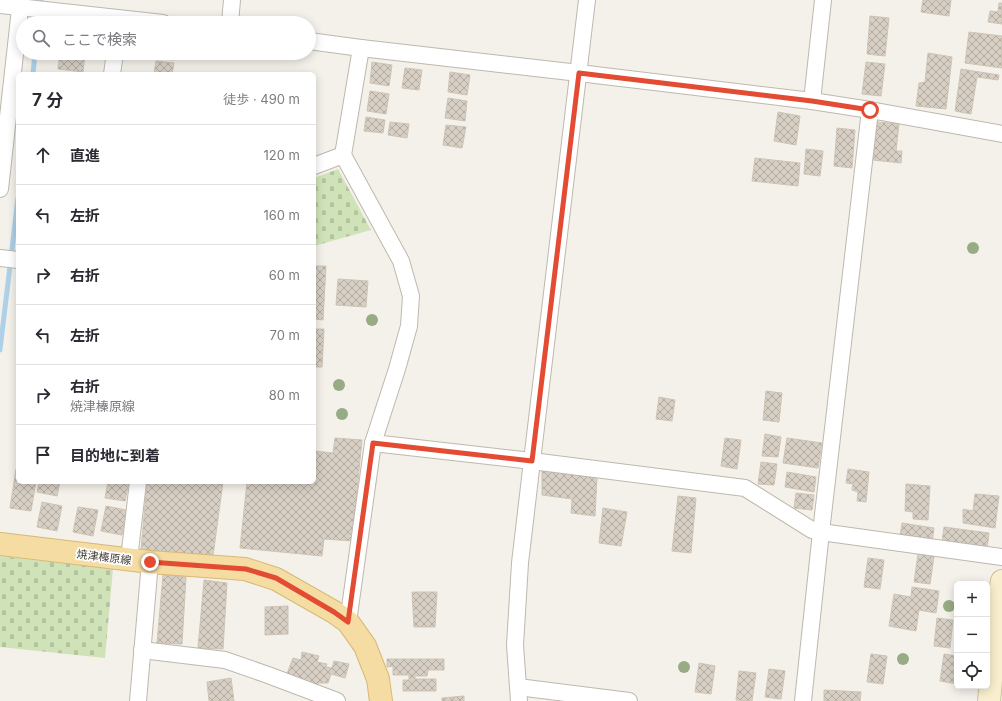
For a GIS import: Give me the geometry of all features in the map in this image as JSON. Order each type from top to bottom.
[{"type":"main road","name":"焼津榛原線","points":[[0,544],[150,562],[246,569],[276,578],[334,612],[348,622],[365,646],[378,678],[381,701]]},
{"type":"main road","points":[[989,701],[1002,581]]},
{"type":"street","points":[[231,16],[232,0]]},
{"type":"street","points":[[587,0],[520,563],[515,645],[519,694],[629,701]]},
{"type":"street","points":[[812,101],[823,0]]},
{"type":"street","points":[[0,5],[21,4],[90,16]]},
{"type":"street","points":[[20,16],[21,4]]},
{"type":"street","points":[[316,42],[812,101],[1002,134]]},
{"type":"street","points":[[0,190],[16,48]]},
{"type":"street","points":[[348,622],[373,443],[409,326],[411,296],[401,261],[343,155],[361,48]]},
{"type":"street","points":[[112,72],[114,60]]},
{"type":"street","points":[[803,701],[870,110]]},
{"type":"street","points":[[316,165],[343,155]]},
{"type":"street","points":[[0,258],[16,260]]},
{"type":"street","points":[[373,443],[532,461],[745,488],[812,530],[1002,557]]},
{"type":"street","points":[[129,559],[138,484]]},
{"type":"street","points":[[138,701],[150,562]]},
{"type":"street","points":[[142,650],[225,660],[337,701]]},
{"type":"green space","points":[[338,169],[371,230],[316,245],[316,177]]},
{"type":"green space","points":[[0,556],[113,569],[105,658],[0,647]]},
{"type":"building","points":[[923,0],[951,0],[949,16],[921,12]]},
{"type":"building","points":[[999,3],[1002,3],[1002,24],[988,22],[990,11],[998,12]]},
{"type":"building","points":[[870,16],[889,18],[885,56],[867,54]]},
{"type":"building","points":[[969,32],[1002,36],[1002,68],[965,63]]},
{"type":"building","points":[[928,53],[952,57],[946,109],[916,106],[919,83],[925,82]]},
{"type":"building","points":[[59,60],[84,60],[83,72],[58,69]]},
{"type":"building","points":[[156,61],[174,63],[172,72],[154,72]]},
{"type":"building","points":[[372,62],[392,65],[389,86],[370,83]]},
{"type":"building","points":[[866,62],[885,64],[881,96],[862,94]]},
{"type":"building","points":[[405,68],[422,70],[419,90],[402,88]]},
{"type":"building","points":[[961,69],[999,75],[998,80],[977,77],[971,114],[955,111]]},
{"type":"building","points":[[450,72],[470,75],[467,95],[448,92]]},
{"type":"building","points":[[370,91],[389,94],[386,114],[367,111]]},
{"type":"building","points":[[448,98],[467,101],[465,121],[445,118]]},
{"type":"building","points":[[778,112],[800,116],[796,145],[774,141]]},
{"type":"building","points":[[366,117],[385,120],[383,133],[364,131]]},
{"type":"building","points":[[390,122],[409,124],[407,138],[388,135]]},
{"type":"building","points":[[877,122],[899,124],[896,151],[902,151],[901,163],[873,160]]},
{"type":"building","points":[[446,125],[466,127],[462,148],[443,145]]},
{"type":"building","points":[[837,128],[855,130],[852,168],[834,166]]},
{"type":"building","points":[[806,149],[823,151],[820,176],[804,174]]},
{"type":"building","points":[[755,158],[800,163],[798,186],[752,181]]},
{"type":"building","points":[[316,266],[326,266],[323,320],[316,319]]},
{"type":"building","points":[[338,279],[368,281],[366,307],[336,305]]},
{"type":"building","points":[[316,329],[324,329],[322,367],[316,367]]},
{"type":"building","points":[[766,391],[782,393],[779,422],[763,420]]},
{"type":"building","points":[[659,397],[675,400],[672,421],[656,419]]},
{"type":"building","points":[[765,434],[781,437],[778,457],[762,456]]},
{"type":"building","points":[[335,438],[362,440],[352,541],[324,539],[322,556],[240,548],[247,484],[316,484],[316,451],[333,453]]},
{"type":"building","points":[[725,438],[741,440],[737,469],[721,466]]},
{"type":"building","points":[[787,438],[822,443],[818,468],[783,463]]},
{"type":"building","points":[[761,462],[777,464],[774,485],[758,484]]},
{"type":"building","points":[[542,467],[597,477],[595,516],[571,513],[572,499],[542,495]]},
{"type":"building","points":[[16,469],[16,484],[36,484],[31,511],[10,508]]},
{"type":"building","points":[[848,469],[869,472],[866,502],[857,501],[858,492],[852,490],[853,484],[846,483]]},
{"type":"building","points":[[787,472],[816,477],[814,492],[785,487]]},
{"type":"building","points":[[39,484],[60,484],[57,496],[37,492]]},
{"type":"building","points":[[108,484],[129,484],[125,501],[105,498]]},
{"type":"building","points":[[147,484],[223,484],[213,556],[141,550]]},
{"type":"building","points":[[906,484],[930,486],[928,520],[913,519],[913,512],[905,511]]},
{"type":"building","points":[[796,493],[814,495],[812,510],[794,508]]},
{"type":"building","points":[[975,494],[999,496],[995,528],[963,523],[963,509],[973,511]]},
{"type":"building","points":[[678,496],[696,498],[691,553],[672,551]]},
{"type":"building","points":[[42,502],[62,506],[57,531],[37,527]]},
{"type":"building","points":[[106,506],[126,510],[122,535],[101,531]]},
{"type":"building","points":[[78,507],[98,510],[93,536],[73,532]]},
{"type":"building","points":[[603,508],[627,512],[621,546],[599,543]]},
{"type":"building","points":[[902,523],[934,528],[932,542],[900,537]]},
{"type":"building","points":[[944,527],[989,533],[987,549],[942,542]]},
{"type":"building","points":[[918,554],[934,556],[930,584],[914,582]]},
{"type":"building","points":[[868,558],[884,560],[880,589],[864,587]]},
{"type":"building","points":[[163,575],[186,577],[182,644],[157,643]]},
{"type":"building","points":[[204,580],[227,583],[223,649],[198,648]]},
{"type":"building","points":[[912,587],[939,591],[936,613],[919,610],[916,631],[889,626],[894,594],[911,597]]},
{"type":"building","points":[[412,592],[437,592],[435,627],[414,627]]},
{"type":"building","points":[[288,606],[288,634],[265,635],[265,607]]},
{"type":"building","points":[[937,618],[953,620],[950,648],[934,646]]},
{"type":"building","points":[[302,652],[319,656],[317,662],[327,664],[326,667],[332,668],[334,661],[349,664],[345,678],[331,674],[328,683],[318,683],[316,690],[285,679],[293,658],[301,660]]},
{"type":"building","points":[[871,654],[887,656],[883,684],[867,682]]},
{"type":"building","points":[[944,654],[954,656],[954,683],[940,681]]},
{"type":"building","points":[[387,659],[444,659],[444,670],[428,670],[427,676],[415,676],[415,679],[436,679],[436,691],[403,691],[403,680],[409,680],[409,675],[393,675],[393,666],[387,667]]},
{"type":"building","points":[[699,663],[715,666],[711,694],[695,692]]},
{"type":"building","points":[[769,669],[785,671],[781,699],[765,697]]},
{"type":"building","points":[[739,671],[756,673],[752,701],[736,700]]},
{"type":"building","points":[[231,678],[234,701],[209,701],[207,682]]},
{"type":"building","points":[[824,690],[861,692],[860,701],[824,701]]},
{"type":"building","points":[[464,696],[464,701],[442,701],[442,698]]},
{"type":"waterway","points":[[40,16],[41,0]]},
{"type":"waterway","points":[[33,72],[34,60]]},
{"type":"waterway","points":[[0,350],[16,215]]},
{"type":"route","points":[[150,562],[246,569],[276,578],[334,612],[348,622],[373,443],[532,461],[579,73],[812,101],[870,110]]}]
